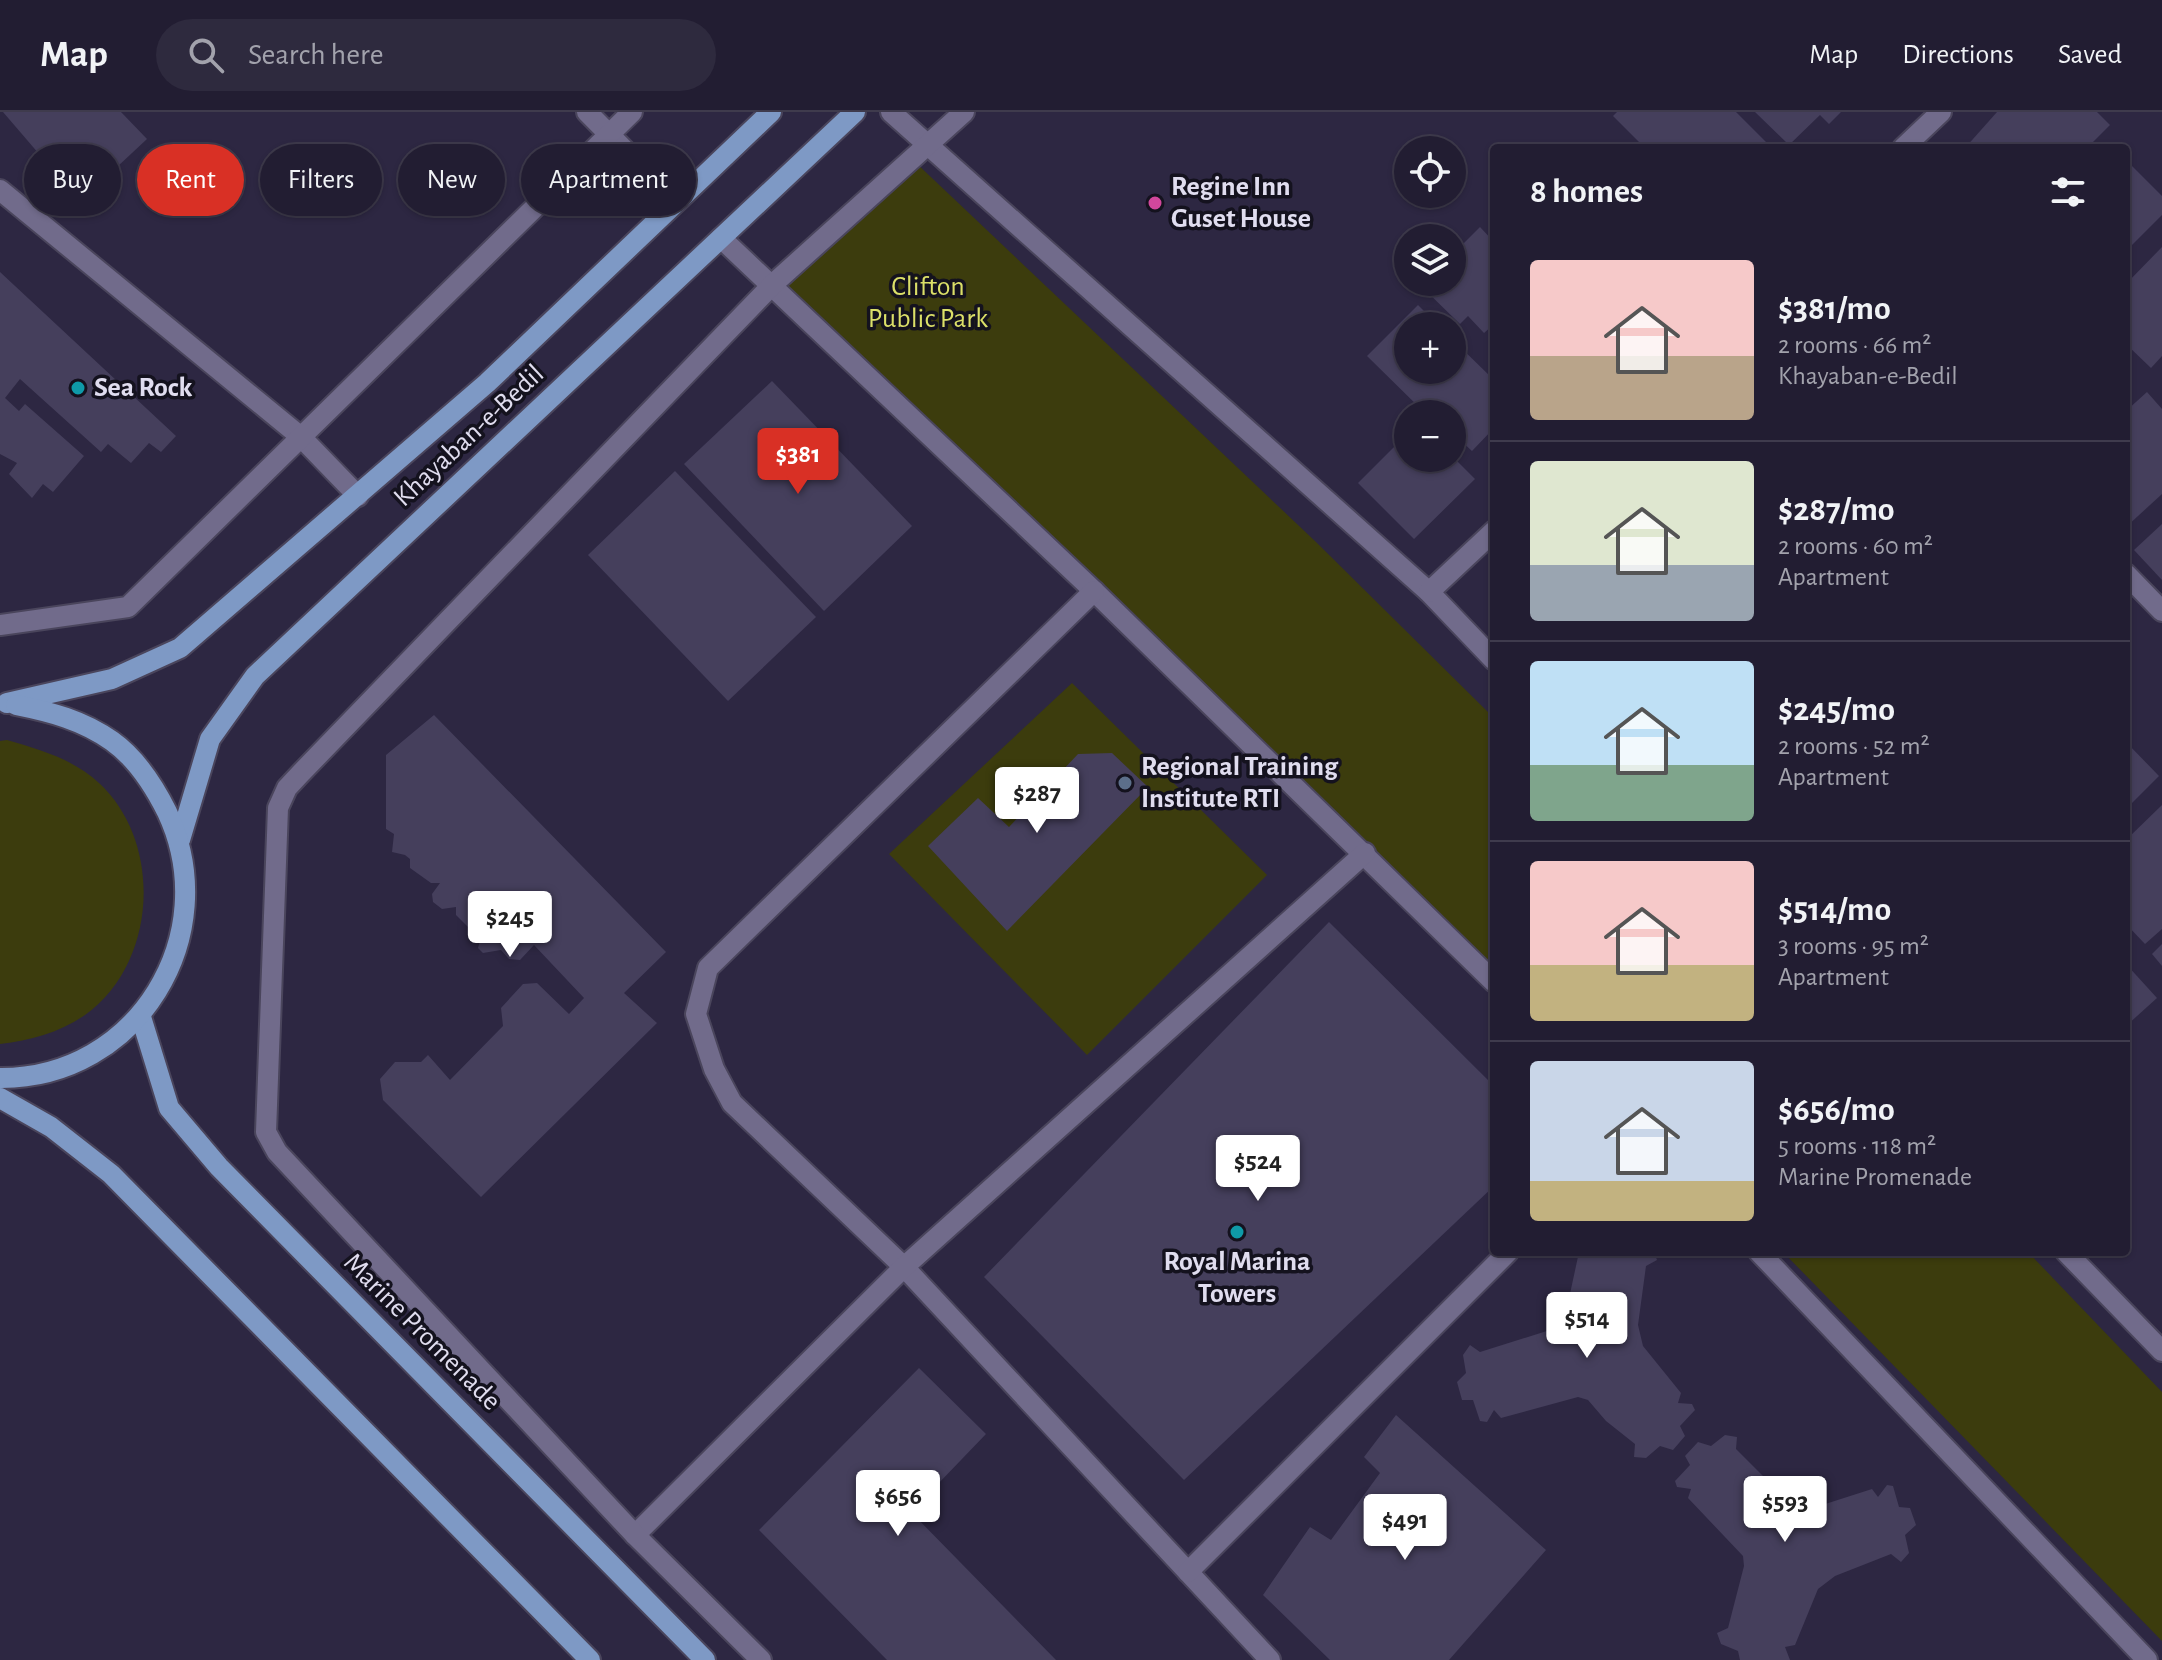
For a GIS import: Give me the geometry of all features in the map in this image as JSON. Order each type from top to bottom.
[{"type":"main road","name":"Khayaban-e-Bedil","points":[[696,183],[771,112]]},
{"type":"main road","name":"Khayaban-e-Bedil","points":[[180,840],[210,739],[255,676],[855,112]]},
{"type":"main road","name":"Khayaban-e-Bedil","points":[[3,704],[112,679],[180,648],[487,383],[661,216]]},
{"type":"main road","points":[[0,1078],[30,1078],[92,1056],[141,1017],[173,964],[187,903],[180,840],[153,784],[113,742],[63,714],[3,704]]},
{"type":"main road","name":"Marine Promenade","points":[[141,1017],[169,1108],[219,1167],[705,1660]]},
{"type":"main road","points":[[0,1098],[51,1127],[111,1174],[590,1660]]},
{"type":"street","points":[[587,112],[618,144]]},
{"type":"street","points":[[0,625],[128,607],[632,112]]},
{"type":"street","points":[[891,112],[926,147],[1429,592],[1490,656]]},
{"type":"street","points":[[761,1660],[635,1535],[294,1172],[266,1132],[278,808],[287,788],[301,773],[772,285],[964,112]]},
{"type":"street","points":[[1907,144],[1941,112]]},
{"type":"street","points":[[0,190],[301,437],[358,496]]},
{"type":"street","points":[[721,238],[1094,591],[1490,978]]},
{"type":"street","points":[[1429,592],[1490,535]]},
{"type":"street","points":[[2130,578],[2162,611]]},
{"type":"street","points":[[1094,591],[708,968],[696,1014],[714,1069],[732,1103],[904,1267],[1270,1660]]},
{"type":"street","points":[[635,1535],[904,1267],[1365,853]]},
{"type":"street","points":[[1188,1572],[1504,1256]]},
{"type":"street","points":[[1763,1256],[2147,1660]]},
{"type":"street","points":[[2070,1256],[2162,1351]]},
{"type":"green space","name":"Clifton Public Park","points":[[914,161],[1316,542],[1490,714],[1490,965],[772,285]]},
{"type":"green space","points":[[1072,683],[1267,875],[1087,1055],[889,854]]},
{"type":"green space","points":[[7,740],[67,761],[99,783],[120,808],[134,837],[142,869],[143,902],[138,935],[127,966],[109,993],[85,1015],[65,1027],[34,1038],[0,1044],[0,741]]},
{"type":"green space","points":[[1787,1256],[2032,1256],[2162,1392],[2162,1641]]},
{"type":"building","points":[[3,112],[121,112],[147,139],[137,144],[137,148],[121,163],[121,144],[30,144]]},
{"type":"building","points":[[1617,112],[1736,112],[1768,144],[1641,144],[1613,116]]},
{"type":"building","points":[[1755,112],[1841,112],[1829,124],[1820,115],[1788,144]]},
{"type":"building","points":[[1997,112],[2097,112],[2110,125],[2091,144],[1969,144]]},
{"type":"building","points":[[2130,164],[2162,196],[2162,215],[2130,247]]},
{"type":"building","points":[[1480,227],[1490,238],[1490,328],[1484,333],[1468,316],[1466,318],[1466,312],[1448,312],[1431,296],[1466,296],[1466,241]]},
{"type":"building","points":[[2162,247],[2162,356],[2151,368],[2130,348],[2130,280]]},
{"type":"building","name":"Sea Rock","points":[[0,272],[176,436],[161,452],[149,443],[131,463],[108,444],[101,452],[20,379],[5,398],[19,411],[25,404],[84,456],[53,492],[43,484],[32,498],[9,474],[17,463],[0,454]]},
{"type":"building","points":[[1418,305],[1425,312],[1411,312]]},
{"type":"building","points":[[1394,329],[1394,383],[1367,356]]},
{"type":"building","points":[[1466,353],[1490,376],[1490,432],[1472,451],[1466,445],[1466,400],[1412,400],[1395,384],[1466,384]]},
{"type":"building","points":[[772,381],[912,526],[824,611],[684,464]]},
{"type":"building","points":[[2147,392],[2162,409],[2162,494],[2130,523],[2130,407]]},
{"type":"building","points":[[1394,447],[1394,472],[1466,470],[1475,479],[1414,539],[1358,483]]},
{"type":"building","points":[[675,471],[816,617],[728,701],[588,555]]},
{"type":"building","points":[[2162,524],[2162,580],[2134,550]]},
{"type":"building","points":[[434,715],[666,952],[624,993],[657,1023],[481,1197],[383,1100],[380,1079],[395,1062],[421,1062],[428,1055],[450,1080],[503,1026],[501,1008],[523,984],[537,983],[569,1014],[584,998],[534,945],[520,960],[509,959],[501,950],[483,953],[478,948],[482,933],[473,932],[456,915],[456,907],[442,909],[433,902],[432,894],[440,883],[431,883],[410,868],[410,859],[405,855],[392,852],[394,834],[386,829],[386,755]]},
{"type":"building","points":[[2130,746],[2159,776],[2130,805]]},
{"type":"building","points":[[1112,753],[1148,787],[1007,931],[928,846],[978,798],[1009,827],[1078,754]]},
{"type":"building","points":[[2162,805],[2162,929],[2145,944],[2130,928],[2130,836]]},
{"type":"building","name":"Royal Marina Towers","points":[[1329,922],[1490,1082],[1490,1190],[1184,1480],[984,1277]]},
{"type":"building","points":[[2162,944],[2162,966],[2152,954]]},
{"type":"building","points":[[2130,968],[2157,998],[2130,1022]]},
{"type":"building","points":[[1578,1256],[1656,1256],[1657,1260],[1646,1266],[1638,1325],[1643,1346],[1681,1393],[1678,1403],[1692,1404],[1695,1410],[1680,1426],[1685,1436],[1673,1450],[1660,1446],[1646,1458],[1634,1457],[1635,1444],[1606,1421],[1588,1400],[1578,1397],[1501,1418],[1494,1410],[1487,1422],[1480,1421],[1473,1400],[1462,1400],[1457,1382],[1466,1373],[1463,1355],[1470,1345],[1480,1352],[1553,1329],[1565,1317]]},
{"type":"building","points":[[919,1368],[986,1434],[911,1512],[1056,1660],[887,1660],[759,1530]]},
{"type":"building","points":[[1396,1415],[1546,1550],[1449,1660],[1330,1660],[1263,1595],[1310,1527],[1331,1540],[1380,1473],[1364,1457]]},
{"type":"building","points":[[1725,1435],[1737,1437],[1736,1449],[1790,1503],[1819,1506],[1872,1489],[1878,1497],[1887,1485],[1893,1486],[1899,1507],[1910,1508],[1916,1525],[1905,1535],[1909,1553],[1901,1562],[1891,1554],[1835,1576],[1818,1589],[1795,1645],[1785,1647],[1790,1660],[1740,1660],[1738,1651],[1721,1644],[1717,1633],[1728,1628],[1744,1566],[1743,1556],[1688,1498],[1691,1489],[1677,1487],[1675,1481],[1690,1465],[1685,1456],[1698,1442],[1711,1446]]},
{"type":"place","name":"Regine Inn Guset House","points":[[1155,203]]},
{"type":"place","name":"Sea Rock","points":[[78,388]]},
{"type":"place","name":"Regional Training Institute RTI","points":[[1125,783]]},
{"type":"place","name":"Royal Marina Towers","points":[[1237,1232]]}]
